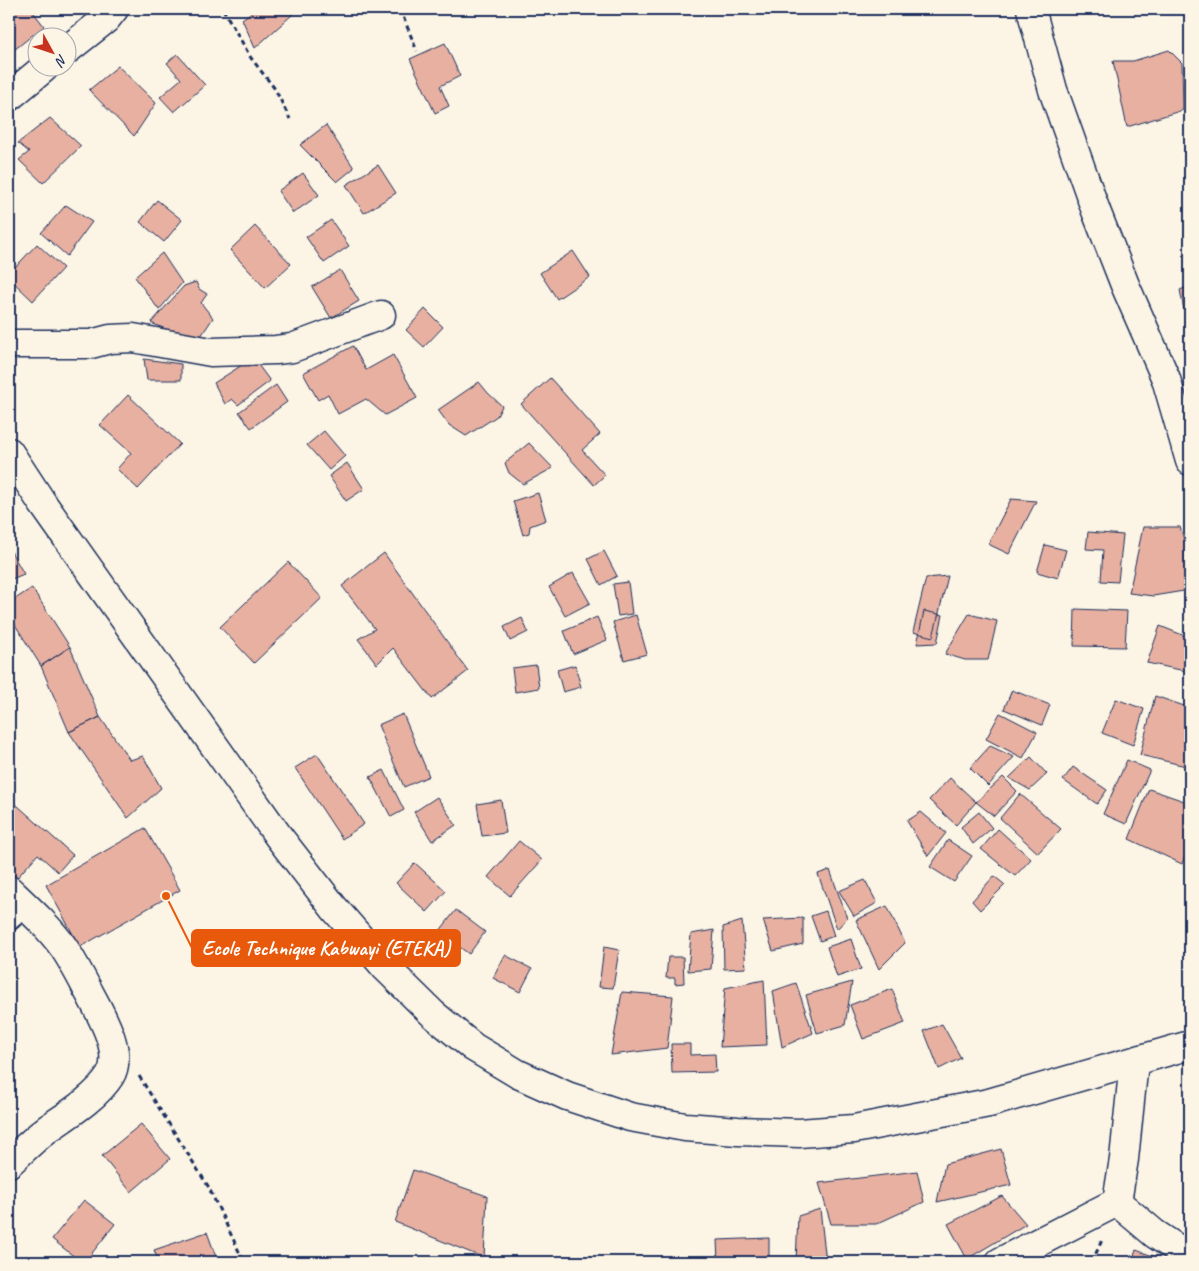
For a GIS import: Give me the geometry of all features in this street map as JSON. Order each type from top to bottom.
[{"type":"main road","points":[[78,41],[106,19],[114,9]]},
{"type":"main road","points":[[1031,9],[1057,100],[1096,211],[1166,378],[1190,461]]},
{"type":"main road","points":[[9,96],[32,78]]},
{"type":"main road","points":[[9,344],[91,344],[110,339],[133,338],[210,352],[276,350],[292,348],[381,315]]},
{"type":"main road","points":[[9,452],[43,504],[279,837],[334,908],[386,968],[432,1014],[473,1046],[518,1074],[567,1096],[630,1117],[684,1127],[799,1133],[854,1129],[988,1103],[1190,1045]]},
{"type":"main road","points":[[9,1163],[43,1132],[94,1094],[110,1076],[114,1064],[114,1049],[106,1024],[78,970],[63,947],[35,914],[15,907]]},
{"type":"main road","points":[[1117,1202],[1124,1160],[1134,1062]]},
{"type":"main road","points":[[1117,1202],[1154,1234],[1190,1257]]},
{"type":"main road","points":[[1000,1262],[1117,1202]]},
{"type":"path","points":[[223,9],[250,58],[275,89],[290,119]]},
{"type":"path","points":[[400,9],[417,51]]},
{"type":"path","points":[[138,1074],[208,1186],[244,1262]]},
{"type":"building","points":[[9,9],[31,9],[44,26],[42,28],[28,28],[28,39],[14,50],[9,43]]},
{"type":"building","points":[[256,9],[289,9],[293,14],[255,48],[242,19]]},
{"type":"building","points":[[445,43],[460,76],[440,86],[449,106],[435,113],[410,59]]},
{"type":"building","points":[[1169,50],[1182,63],[1183,110],[1127,127],[1113,61],[1133,61]]},
{"type":"building","points":[[177,54],[205,85],[174,112],[160,97],[181,79],[167,63]]},
{"type":"building","points":[[118,66],[156,103],[134,136],[89,90]]},
{"type":"building","points":[[50,118],[81,146],[43,183],[19,160],[29,152],[18,143]]},
{"type":"building","points":[[326,125],[354,168],[337,182],[300,145]]},
{"type":"building","points":[[378,165],[396,193],[364,213],[346,185]]},
{"type":"building","points":[[303,173],[319,195],[293,213],[278,191]]},
{"type":"building","points":[[157,200],[182,220],[164,242],[140,222]]},
{"type":"building","points":[[66,205],[92,222],[67,256],[41,233]]},
{"type":"building","points":[[331,220],[349,246],[324,263],[306,237]]},
{"type":"building","points":[[255,226],[291,264],[265,288],[230,250]]},
{"type":"building","points":[[37,244],[63,268],[33,301],[9,278],[9,274]]},
{"type":"building","points":[[573,251],[590,277],[557,299],[540,273]]},
{"type":"building","points":[[162,253],[182,283],[159,310],[135,277]]},
{"type":"building","points":[[340,270],[359,301],[331,318],[312,287]]},
{"type":"building","points":[[196,282],[199,289],[207,294],[201,303],[213,318],[201,336],[187,338],[151,323],[184,286]]},
{"type":"building","points":[[1190,286],[1190,330],[1188,330],[1180,290]]},
{"type":"building","points":[[425,309],[443,327],[424,347],[406,330]]},
{"type":"building","points":[[353,346],[366,370],[393,355],[417,398],[385,415],[366,399],[338,414],[328,394],[318,400],[303,373]]},
{"type":"building","points":[[253,358],[270,381],[238,405],[232,399],[225,404],[214,383]]},
{"type":"building","points":[[144,359],[181,364],[181,380],[147,380]]},
{"type":"building","points":[[550,378],[600,434],[582,450],[605,475],[594,485],[521,404]]},
{"type":"building","points":[[479,382],[502,406],[497,416],[466,436],[449,425],[438,410]]},
{"type":"building","points":[[276,385],[287,402],[251,428],[239,412]]},
{"type":"building","points":[[128,395],[180,444],[138,489],[117,469],[131,453],[100,425]]},
{"type":"building","points":[[324,431],[345,456],[329,470],[307,445]]},
{"type":"building","points":[[529,443],[553,468],[523,484],[509,473],[505,463]]},
{"type":"building","points":[[347,463],[364,489],[346,501],[329,476]]},
{"type":"building","points":[[538,493],[546,520],[530,526],[529,533],[523,535],[513,501]]},
{"type":"building","points":[[1011,499],[1036,501],[1009,554],[988,544]]},
{"type":"building","points":[[1143,527],[1180,527],[1190,557],[1190,590],[1153,596],[1129,593]]},
{"type":"building","points":[[1088,532],[1123,535],[1118,582],[1101,581],[1103,550],[1086,549]]},
{"type":"building","points":[[1045,545],[1066,550],[1058,578],[1037,572]]},
{"type":"building","points":[[9,548],[24,574],[9,580]]},
{"type":"building","points":[[604,551],[617,576],[601,585],[588,559]]},
{"type":"building","points":[[384,553],[468,671],[432,699],[393,648],[377,664],[358,639],[375,629],[342,586]]},
{"type":"building","points":[[288,562],[322,598],[254,663],[220,627]]},
{"type":"building","points":[[573,573],[590,603],[565,616],[549,587]]},
{"type":"building","points":[[948,576],[933,637],[913,632],[926,578]]},
{"type":"building","points":[[628,582],[632,614],[618,616],[613,584]]},
{"type":"building","points":[[32,588],[70,647],[41,666],[9,615],[9,603]]},
{"type":"building","points":[[1075,609],[1127,611],[1125,647],[1074,646]]},
{"type":"building","points":[[924,611],[943,615],[937,643],[917,644]]},
{"type":"building","points":[[969,614],[997,621],[988,660],[965,660],[945,654]]},
{"type":"building","points":[[636,615],[647,654],[624,660],[613,622]]},
{"type":"building","points":[[597,617],[607,640],[573,654],[564,631]]},
{"type":"building","points":[[522,618],[528,632],[510,641],[504,627]]},
{"type":"building","points":[[1160,626],[1190,638],[1190,672],[1147,663]]},
{"type":"building","points":[[70,647],[100,717],[69,732],[41,666]]},
{"type":"building","points":[[536,665],[539,688],[515,692],[512,668]]},
{"type":"building","points":[[575,665],[581,687],[563,692],[557,670]]},
{"type":"building","points":[[1012,690],[1050,705],[1042,725],[1004,709]]},
{"type":"building","points":[[1155,696],[1190,708],[1190,767],[1140,755]]},
{"type":"building","points":[[1116,699],[1144,709],[1133,745],[1102,733]]},
{"type":"building","points":[[1000,713],[1037,732],[1023,758],[986,739]]},
{"type":"building","points":[[403,714],[429,776],[404,787],[378,725]]},
{"type":"building","points":[[100,717],[130,760],[143,756],[161,788],[128,818],[69,732]]},
{"type":"building","points":[[990,746],[1014,757],[988,786],[970,768]]},
{"type":"building","points":[[317,754],[364,824],[342,839],[295,768]]},
{"type":"building","points":[[1031,757],[1047,774],[1030,790],[1009,778]]},
{"type":"building","points":[[1127,760],[1150,770],[1126,824],[1103,814]]},
{"type":"building","points":[[1073,767],[1107,790],[1097,804],[1063,780]]},
{"type":"building","points":[[384,770],[404,810],[391,817],[370,777]]},
{"type":"building","points":[[1003,777],[1017,791],[994,816],[976,802]]},
{"type":"building","points":[[950,778],[976,802],[956,825],[929,800]]},
{"type":"building","points":[[1149,789],[1190,803],[1190,842],[1182,864],[1129,839]]},
{"type":"building","points":[[1020,794],[1061,829],[1038,853],[1000,818]]},
{"type":"building","points":[[437,797],[456,825],[432,841],[414,812]]},
{"type":"building","points":[[9,798],[73,855],[58,872],[38,854],[15,880],[9,874]]},
{"type":"building","points":[[501,800],[506,833],[482,836],[477,804]]},
{"type":"building","points":[[921,812],[946,833],[928,856],[907,821]]},
{"type":"building","points":[[979,812],[992,828],[973,844],[961,827]]},
{"type":"building","points":[[145,828],[180,890],[80,947],[46,885]]},
{"type":"building","points":[[998,829],[1031,859],[1015,876],[981,849]]},
{"type":"building","points":[[948,840],[972,856],[954,882],[930,867]]},
{"type":"building","points":[[519,841],[542,860],[510,896],[488,877]]},
{"type":"building","points":[[415,863],[446,891],[427,912],[396,883]]},
{"type":"building","points":[[830,870],[847,918],[837,929],[818,874]]},
{"type":"building","points":[[994,876],[1005,885],[980,910],[972,901]]},
{"type":"building","points":[[865,880],[877,903],[854,916],[839,891]]},
{"type":"building","points":[[887,906],[905,943],[879,969],[856,920]]},
{"type":"building","points":[[456,910],[485,932],[469,954],[439,932]]},
{"type":"building","points":[[826,911],[834,936],[820,941],[811,916]]},
{"type":"building","points":[[803,918],[803,944],[773,951],[763,920]]},
{"type":"building","points":[[742,921],[746,968],[724,969],[723,927]]},
{"type":"building","points":[[714,930],[711,969],[688,971],[691,934]]},
{"type":"building","points":[[851,939],[861,969],[837,977],[827,947]]},
{"type":"building","points":[[604,947],[619,950],[613,988],[599,987]]},
{"type":"building","points":[[505,955],[532,969],[520,992],[493,978]]},
{"type":"building","points":[[668,957],[683,957],[684,983],[675,984],[675,978],[666,978]]},
{"type":"building","points":[[764,980],[767,1045],[720,1047],[725,988]]},
{"type":"building","points":[[852,982],[845,1025],[817,1033],[806,995]]},
{"type":"building","points":[[796,983],[813,1033],[782,1047],[773,991]]},
{"type":"building","points":[[892,989],[905,1023],[863,1039],[850,1005]]},
{"type":"building","points":[[622,992],[673,996],[667,1048],[611,1055]]},
{"type":"building","points":[[942,1024],[961,1058],[939,1069],[924,1031]]},
{"type":"building","points":[[671,1044],[690,1044],[690,1055],[715,1054],[716,1072],[672,1073]]},
{"type":"building","points":[[141,1124],[170,1159],[131,1192],[102,1156]]},
{"type":"building","points":[[1001,1149],[1011,1185],[937,1202],[945,1164]]},
{"type":"building","points":[[413,1170],[487,1196],[484,1258],[395,1222]]},
{"type":"building","points":[[917,1171],[924,1202],[876,1224],[831,1224],[819,1183]]},
{"type":"building","points":[[1002,1196],[1026,1224],[967,1259],[948,1224]]},
{"type":"building","points":[[84,1200],[115,1224],[85,1262],[81,1262],[52,1239]]},
{"type":"building","points":[[820,1209],[826,1262],[796,1262],[798,1216]]},
{"type":"building","points":[[207,1232],[216,1257],[200,1262],[159,1262],[154,1250]]},
{"type":"building","points":[[769,1238],[769,1262],[718,1262],[717,1240]]},
{"type":"building","points":[[1136,1250],[1170,1262],[1132,1262]]},
{"type":"building","points":[[899,1257],[899,1262],[882,1262]]},
{"type":"place","name":"Ecole Technique Kabwayi (ETEKA)","points":[[166,896]]}]
